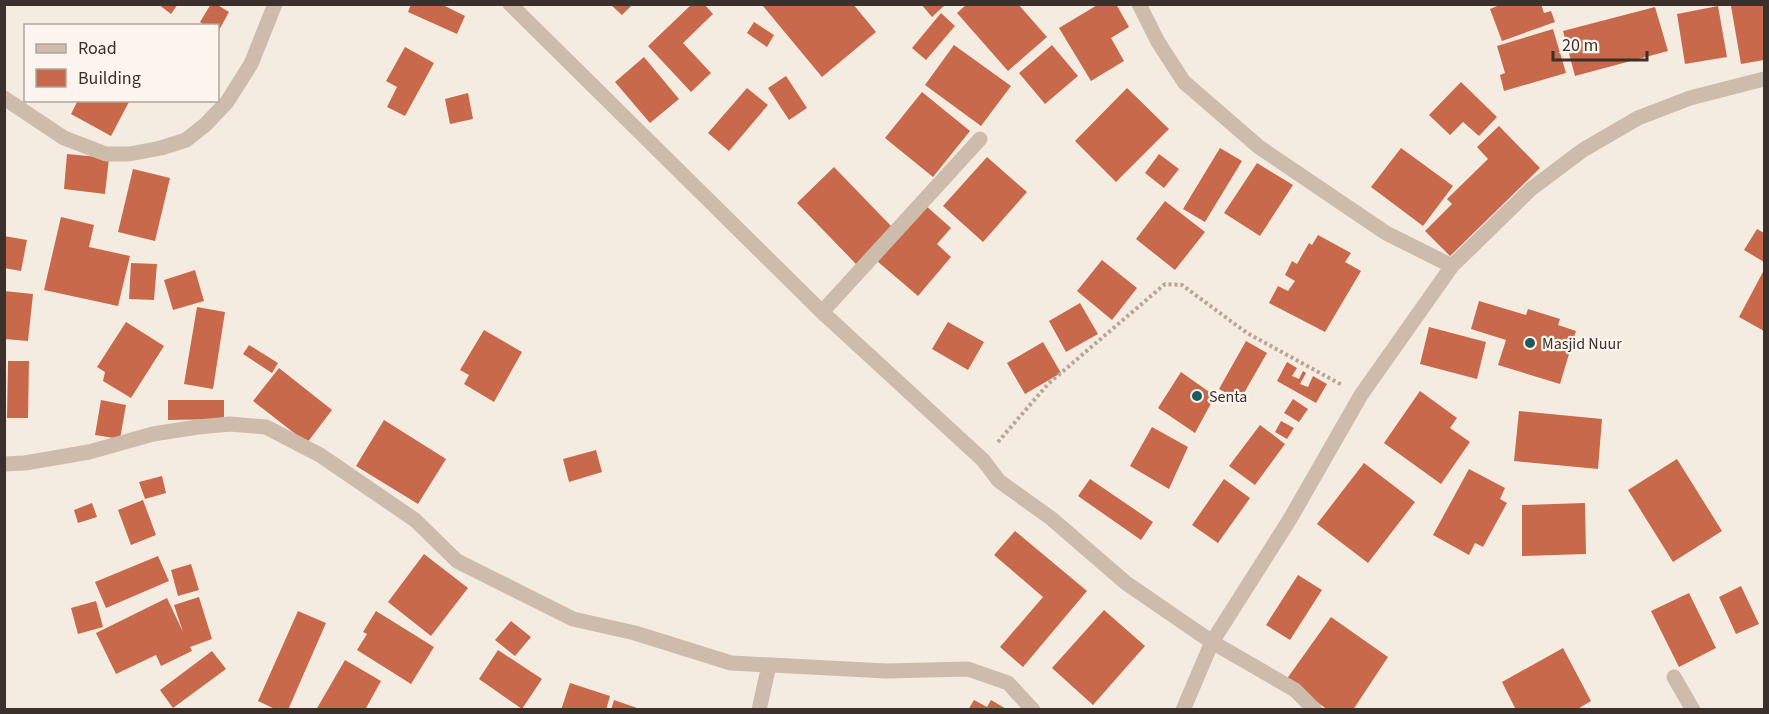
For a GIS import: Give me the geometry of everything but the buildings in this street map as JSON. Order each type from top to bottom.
[{"type":"street","points":[[4,98],[64,138],[106,154],[129,154],[161,148],[186,140],[205,125],[227,102],[251,64],[275,4]]},
{"type":"street","points":[[510,4],[822,312],[983,460],[999,481],[1052,519],[1126,583],[1212,642],[1295,690],[1315,710]]},
{"type":"street","points":[[1139,4],[1158,42],[1184,82],[1259,147],[1386,233],[1452,266]]},
{"type":"street","points":[[1183,710],[1212,642],[1290,519],[1361,395],[1452,266],[1531,189],[1583,150],[1638,118],[1689,98],[1764,79]]},
{"type":"street","points":[[822,312],[980,139]]},
{"type":"street","points":[[4,465],[89,452],[153,434],[198,427],[230,424],[266,427],[321,454],[415,520],[457,561],[573,619],[635,633],[731,663],[886,671],[968,669],[1008,683],[1033,710]]},
{"type":"street","points":[[759,710],[769,665]]},
{"type":"street","points":[[1674,677],[1694,710]]},
{"type":"path","points":[[983,460],[1047,384],[1165,284],[1182,285],[1247,333],[1361,395]]},
{"type":"place","name":"Masjid Nuur","points":[[1530,343]]},
{"type":"place","name":"Senta","points":[[1197,396]]}]
